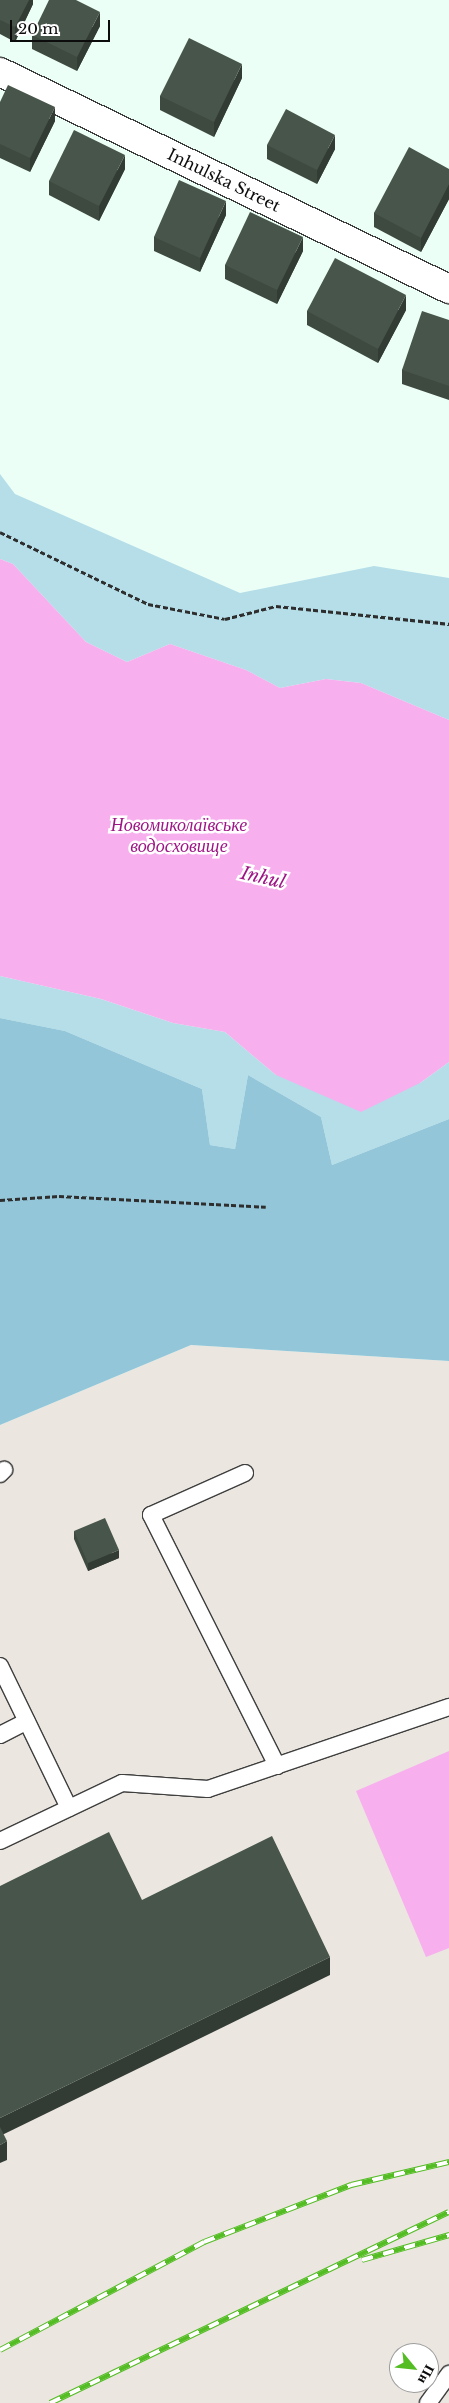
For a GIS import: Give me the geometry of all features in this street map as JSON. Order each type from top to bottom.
[{"type":"street","name":"Inhulska Street","points":[[0,72],[449,289]]},
{"type":"lane","points":[[244,1473],[151,1515],[277,1766]]},
{"type":"lane","points":[[0,1666],[70,1808]]},
{"type":"lane","points":[[0,1841],[122,1783],[208,1789],[449,1707]]},
{"type":"lane","points":[[0,1735],[27,1721]]},
{"type":"lane","points":[[428,2403],[449,2374]]},
{"type":"path","points":[[0,532],[148,604],[225,619],[276,606],[449,624]]},
{"type":"path","points":[[0,1200],[68,1196],[266,1208]]},
{"type":"shaded area","points":[[0,474],[15,494],[240,593],[374,566],[449,578],[449,720],[361,683],[326,679],[280,688],[246,670],[170,644],[127,662],[86,642],[13,564],[0,559]]},
{"type":"shaded area","points":[[0,976],[101,999],[173,1023],[225,1032],[276,1075],[420,1083],[449,1062],[449,1119],[332,1165],[321,1117],[248,1075],[235,1149],[210,1145],[202,1089],[65,1031],[0,1018]]},
{"type":"shaded area","points":[[0,1018],[65,1031],[202,1089],[210,1145],[235,1149],[248,1075],[321,1117],[332,1165],[449,1119],[449,1361],[191,1345],[0,1425]]},
{"type":"shaded area","points":[[191,1345],[449,1361],[449,2403],[0,2403],[0,1425]]},
{"type":"water","name":"Новомиколаївське водосховище","points":[[0,559],[13,564],[86,642],[127,662],[170,644],[246,670],[280,688],[326,679],[361,683],[449,720],[449,1062],[420,1083],[361,1112],[276,1075],[225,1032],[173,1023],[101,999],[0,976]]},
{"type":"water","points":[[449,1751],[449,1948],[426,1957],[356,1791]]},
{"type":"building","points":[[0,0],[29,0],[15,27],[0,20]]},
{"type":"building","points":[[49,0],[76,0],[100,12],[77,57],[32,35]]},
{"type":"building","points":[[189,38],[242,64],[214,122],[160,96]]},
{"type":"building","points":[[8,85],[55,107],[30,158],[0,144],[0,102]]},
{"type":"building","points":[[286,109],[335,135],[317,170],[267,145]]},
{"type":"building","points":[[74,130],[125,155],[99,206],[49,181]]},
{"type":"building","points":[[409,147],[449,169],[449,184],[421,238],[374,213]]},
{"type":"building","points":[[179,180],[226,201],[200,258],[154,237]]},
{"type":"building","points":[[250,212],[303,237],[277,290],[225,265]]},
{"type":"building","points":[[335,258],[406,295],[378,349],[307,311]]},
{"type":"building","points":[[422,311],[449,320],[449,386],[402,370]]},
{"type":"building","points":[[105,1518],[119,1550],[88,1563],[74,1531]]},
{"type":"building","points":[[109,1832],[142,1900],[272,1836],[330,1957],[0,2118],[0,1886]]},
{"type":"building","points":[[0,2127],[7,2141],[0,2145]]},
{"type":"railway","points":[[0,2350],[204,2242],[351,2185],[449,2162]]},
{"type":"railway","points":[[50,2403],[449,2212]]},
{"type":"railway","points":[[362,2260],[449,2235]]},
{"type":"water label","name":"Inhul","points":[[263,878]]}]
